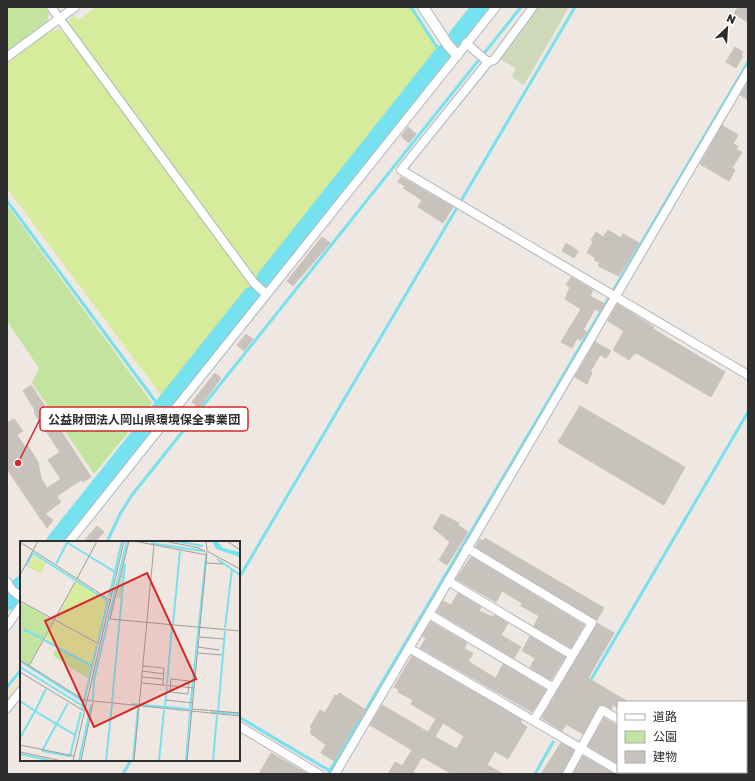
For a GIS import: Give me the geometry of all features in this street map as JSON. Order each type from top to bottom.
[{"type":"street","points":[[51,7],[254,283],[266,294]]},
{"type":"street","points":[[7,57],[75,7]]},
{"type":"street","points":[[423,7],[448,45],[457,55]]},
{"type":"street","points":[[70,541],[496,7]]},
{"type":"street","points":[[466,43],[484,58],[494,60],[533,7]]},
{"type":"street","points":[[484,58],[401,170],[748,375]]},
{"type":"street","points":[[336,772],[578,358],[612,295],[748,71]]},
{"type":"street","points":[[467,548],[592,622],[552,687],[534,720]]},
{"type":"street","points":[[448,581],[572,655]]},
{"type":"street","points":[[7,582],[12,590],[20,596]]},
{"type":"street","points":[[7,626],[20,607]]},
{"type":"street","points":[[429,614],[552,687]]},
{"type":"street","points":[[409,648],[617,769]]},
{"type":"street","points":[[7,708],[20,692]]},
{"type":"street","points":[[566,774],[602,710],[617,718]]},
{"type":"street","points":[[240,727],[319,774]]},
{"type":"green space","points":[[7,7],[45,7],[49,14],[47,23],[7,54]]},
{"type":"green space","points":[[97,7],[410,7],[439,53],[257,280],[71,28],[69,22],[73,14],[78,20]]},
{"type":"green space","points":[[536,7],[569,7],[524,85],[512,77],[516,68],[498,58]]},
{"type":"green space","points":[[59,29],[66,35],[252,288],[163,398],[7,188],[7,62],[47,32]]},
{"type":"green space","points":[[7,205],[152,403],[94,474],[32,383],[39,368],[7,321]]},
{"type":"sand","points":[[20,676],[20,689],[7,705],[7,693]]},
{"type":"building","points":[[738,7],[748,7],[748,22],[734,14]]},
{"type":"building","points":[[735,47],[743,52],[741,55],[743,56],[736,68],[726,62]]},
{"type":"building","points":[[748,82],[748,100],[740,95]]},
{"type":"building","points":[[722,125],[738,135],[733,144],[738,146],[736,149],[742,152],[732,168],[735,170],[729,181],[700,164]]},
{"type":"building","points":[[408,127],[416,134],[409,143],[401,136]]},
{"type":"building","points":[[401,177],[453,207],[443,223],[418,207],[422,200],[403,188],[405,186],[398,182]]},
{"type":"building","points":[[608,230],[621,238],[623,234],[639,243],[619,276],[598,266],[600,263],[594,260],[596,258],[587,253],[593,242],[591,240],[596,232],[603,237]]},
{"type":"building","points":[[322,237],[330,243],[293,286],[287,281]]},
{"type":"building","points":[[566,243],[578,251],[574,258],[562,251]]},
{"type":"building","points":[[571,277],[593,290],[590,296],[605,304],[600,312],[595,309],[583,330],[587,332],[581,340],[577,338],[572,348],[561,342],[581,309],[565,299],[570,287],[566,285]]},
{"type":"building","points":[[617,304],[654,327],[653,329],[725,372],[711,397],[638,354],[635,353],[629,360],[613,350],[624,331],[608,321]]},
{"type":"building","points":[[246,334],[253,339],[244,351],[237,345]]},
{"type":"building","points":[[595,342],[611,351],[606,358],[600,355],[590,372],[592,373],[587,384],[575,377]]},
{"type":"building","points":[[215,373],[221,378],[199,408],[192,402]]},
{"type":"building","points":[[31,385],[91,477],[83,482],[81,480],[57,496],[61,502],[45,514],[53,520],[47,528],[7,469],[7,423],[14,419],[23,431],[17,435],[25,447],[28,446],[38,462],[41,478],[47,488],[61,479],[48,460],[60,452],[36,416],[35,410],[23,391]]},
{"type":"building","points":[[580,406],[685,467],[664,505],[558,442]]},
{"type":"building","points":[[441,514],[459,523],[458,525],[468,532],[447,565],[439,560],[450,542],[433,528]]},
{"type":"building","points":[[97,526],[104,532],[96,541],[84,541]]},
{"type":"building","points":[[485,538],[604,608],[597,620],[476,547],[480,539],[483,541]]},
{"type":"building","points":[[471,557],[584,625],[571,648],[534,626],[539,616],[521,606],[522,603],[502,591],[496,602],[456,579]]},
{"type":"building","points":[[458,593],[481,607],[479,611],[493,617],[494,615],[508,623],[501,635],[521,647],[514,658],[437,612],[443,601],[451,605]]},
{"type":"building","points":[[431,622],[467,643],[464,648],[473,654],[468,661],[487,673],[496,678],[503,664],[546,690],[532,712],[420,648],[426,638],[422,636]]},
{"type":"building","points":[[597,623],[614,633],[588,678],[626,701],[617,701],[617,707],[613,705],[611,709],[604,705],[599,706],[583,734],[566,724],[562,731],[542,718]]},
{"type":"building","points":[[530,636],[565,657],[551,680],[530,668],[535,658],[522,651]]},
{"type":"building","points":[[412,656],[522,720],[520,722],[527,727],[508,759],[495,751],[487,765],[503,774],[452,774],[422,757],[413,772],[416,774],[388,774],[395,762],[402,766],[412,750],[370,725],[382,705],[428,732],[436,719],[411,704],[413,700],[398,692],[399,690],[394,687]],"holes":[[[443,723],[464,736],[457,749],[435,737]]]},
{"type":"building","points":[[339,693],[366,710],[361,719],[359,718],[334,761],[321,753],[326,745],[310,733],[312,728],[310,727],[320,710],[325,713],[335,695],[337,696]]},
{"type":"building","points":[[604,718],[617,725],[617,763],[588,746]]},
{"type":"building","points":[[561,743],[574,750],[562,774],[541,774]]},
{"type":"building","points":[[271,753],[290,764],[308,774],[259,774]]},
{"type":"building","points":[[583,756],[614,774],[573,774]]},
{"type":"waterway","points":[[411,7],[442,55]]},
{"type":"waterway","points":[[457,37],[481,7]]},
{"type":"waterway","points":[[107,541],[120,514],[132,495],[521,7]]},
{"type":"waterway","points":[[240,576],[575,7]]},
{"type":"waterway","points":[[265,279],[444,53]]},
{"type":"waterway","points":[[328,774],[748,62]]},
{"type":"waterway","points":[[7,201],[161,409]]},
{"type":"waterway","points":[[56,541],[251,296]]},
{"type":"waterway","points":[[589,683],[748,412]]},
{"type":"waterway","points":[[7,602],[20,586]]},
{"type":"waterway","points":[[7,687],[20,671]]},
{"type":"waterway","points":[[240,718],[330,771]]},
{"type":"waterway","points":[[535,774],[553,742]]},
{"type":"waterway","points":[[123,774],[130,761]]},
{"type":"place","name":"公益財団法人岡山県環境保全事業団","points":[[18,463]]}]
